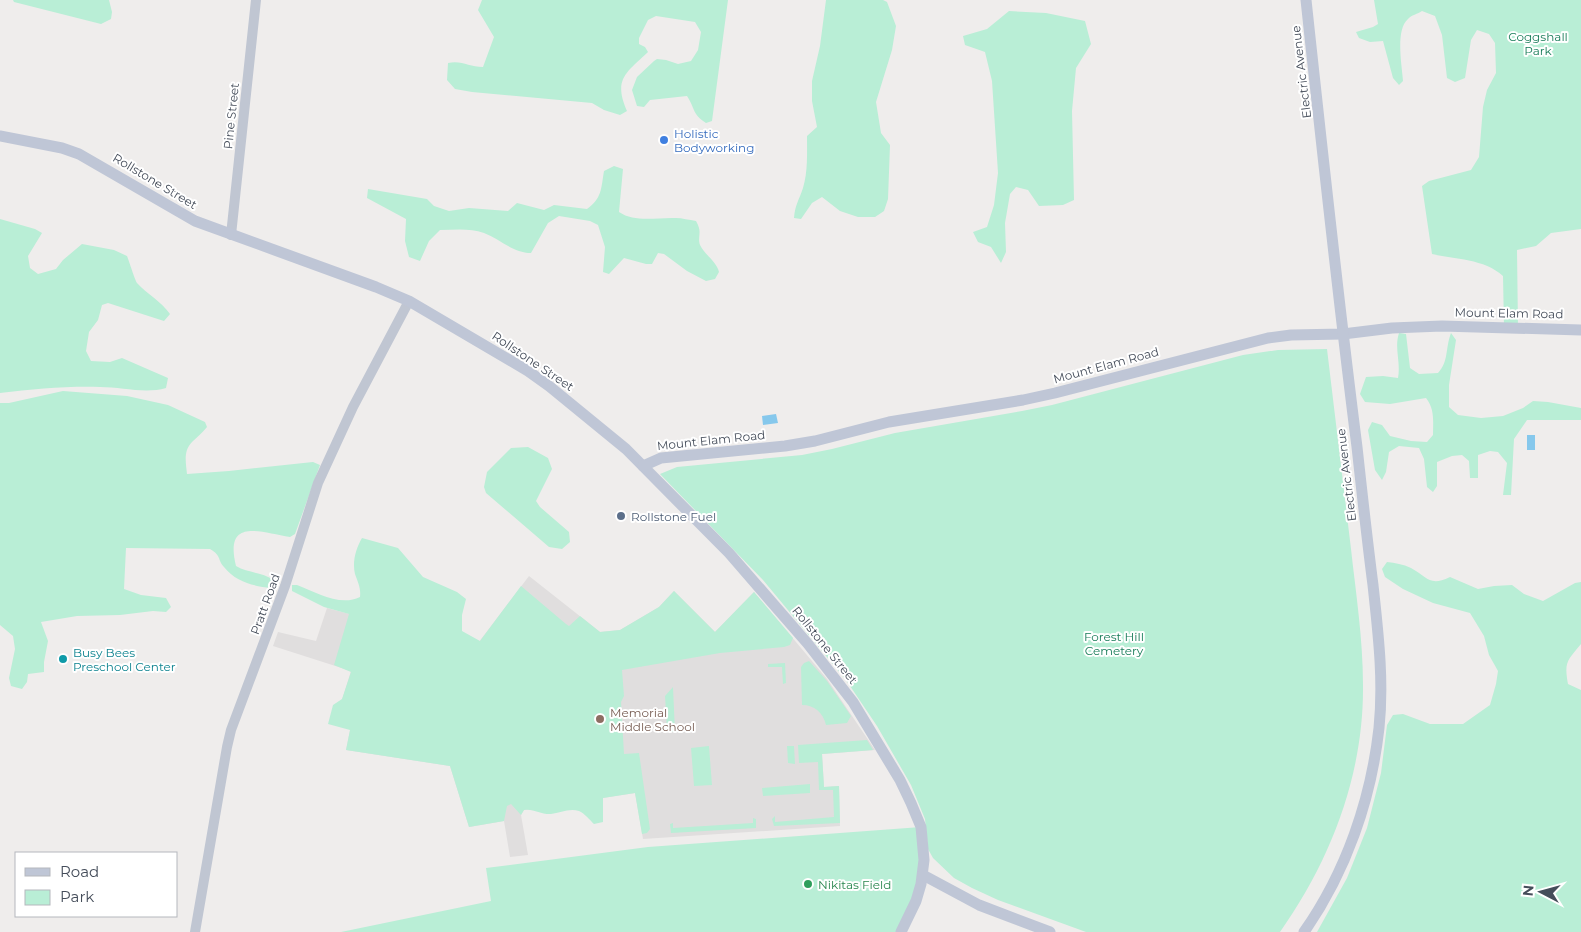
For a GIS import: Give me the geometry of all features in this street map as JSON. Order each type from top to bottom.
[{"type":"main road","name":"Electric Avenue","points":[[1304,932],[1335,880],[1357,825],[1371,775],[1380,713],[1381,687],[1378,636],[1306,0]]},
{"type":"main road","name":"Rollstone Street","points":[[0,136],[62,148],[79,154],[185,216],[409,301],[549,386],[626,449],[750,577],[838,682],[871,730],[900,780],[912,803],[921,827],[924,860],[923,875],[916,901],[901,932]]},
{"type":"main road","name":"Mount Elam Road","points":[[643,466],[661,458],[815,442],[889,422],[1023,400],[1255,340],[1291,335],[1343,334],[1392,328],[1442,326],[1581,330]]},
{"type":"main road","points":[[923,875],[984,907],[1050,932]]},
{"type":"street","name":"Pine Street","points":[[231,235],[256,0]]},
{"type":"street","name":"Pratt Road","points":[[195,932],[227,747],[232,730],[286,586],[318,483],[353,407],[409,301]]},
{"type":"shaded area","name":"Memorial Middle School","points":[[529,576],[600,632],[620,630],[659,607],[674,591],[715,632],[754,592],[827,679],[875,750],[822,754],[824,787],[839,786],[840,826],[643,839],[635,793],[524,810],[521,815],[528,855],[510,857],[504,821],[469,827],[450,766],[346,750],[352,721],[337,716],[351,671],[273,646],[278,632],[316,641],[327,608],[372,620],[469,655]]},
{"type":"green space","points":[[13,0],[109,0],[112,12],[111,19],[101,24],[14,2]]},
{"type":"green space","points":[[482,0],[728,0],[712,121],[706,123],[698,117],[687,96],[650,100],[644,107],[637,106],[632,90],[637,77],[654,61],[657,59],[666,60],[678,64],[691,61],[698,50],[701,32],[695,22],[656,16],[648,20],[639,38],[639,44],[645,47],[648,52],[624,77],[621,91],[627,111],[620,115],[604,110],[592,103],[455,89],[447,80],[448,63],[457,62],[483,67],[494,37],[478,10]]},
{"type":"green space","points":[[826,0],[883,0],[887,2],[896,26],[892,50],[876,102],[881,133],[890,145],[888,199],[884,211],[875,217],[858,217],[840,211],[822,197],[812,203],[801,219],[794,218],[806,176],[807,136],[817,127],[812,101],[812,81],[820,46]]},
{"type":"green space","name":"Coggshall Park","points":[[1374,0],[1581,0],[1581,229],[1551,233],[1536,246],[1517,250],[1518,327],[1504,327],[1503,276],[1496,270],[1469,260],[1432,254],[1422,186],[1429,181],[1471,170],[1479,157],[1483,107],[1487,90],[1496,73],[1495,43],[1489,34],[1477,30],[1471,40],[1465,78],[1455,82],[1447,78],[1442,35],[1435,16],[1422,11],[1409,18],[1404,24],[1400,39],[1403,81],[1399,85],[1393,78],[1383,41],[1370,42],[1359,38],[1356,32],[1378,24]]},
{"type":"green space","points":[[1009,11],[1046,13],[1085,21],[1091,44],[1076,68],[1072,111],[1074,200],[1063,205],[1039,206],[1028,190],[1016,187],[1010,194],[1005,223],[1006,252],[1001,263],[991,247],[978,242],[973,232],[987,227],[994,205],[998,173],[992,81],[985,52],[965,45],[963,36],[987,29]]},
{"type":"green space","points":[[614,166],[623,169],[619,212],[639,218],[678,218],[696,221],[700,231],[700,245],[718,268],[719,272],[715,279],[706,281],[687,271],[664,254],[658,253],[652,264],[624,258],[609,274],[603,272],[605,247],[598,225],[590,221],[559,216],[548,223],[531,253],[518,251],[479,231],[440,230],[429,241],[420,261],[409,257],[405,241],[406,219],[367,198],[368,189],[427,199],[434,206],[449,211],[469,208],[508,211],[517,203],[544,210],[554,205],[587,209],[598,197],[604,171]]},
{"type":"green space","points":[[0,219],[35,229],[42,233],[28,256],[30,268],[38,274],[56,269],[63,260],[82,244],[114,250],[127,256],[137,283],[170,314],[164,321],[108,303],[102,305],[98,320],[89,332],[86,351],[91,361],[110,362],[122,358],[168,378],[166,388],[142,390],[75,387],[0,393]]},
{"type":"green space","points":[[1399,333],[1406,334],[1410,368],[1419,374],[1438,373],[1444,364],[1451,333],[1456,340],[1449,385],[1449,407],[1458,415],[1481,418],[1503,416],[1523,408],[1533,401],[1581,408],[1581,420],[1527,420],[1514,439],[1511,495],[1503,495],[1507,463],[1498,452],[1490,451],[1478,455],[1478,478],[1470,478],[1469,461],[1462,455],[1452,456],[1437,462],[1437,486],[1433,492],[1427,487],[1424,459],[1419,448],[1399,446],[1389,452],[1386,472],[1382,480],[1375,470],[1368,430],[1372,422],[1382,425],[1390,436],[1411,441],[1427,442],[1433,435],[1432,411],[1426,398],[1390,404],[1365,402],[1360,394],[1366,377],[1383,376],[1398,378],[1397,344]]},
{"type":"green space","name":"Forest Hill Cemetery","points":[[1327,349],[1361,634],[1363,668],[1362,718],[1358,751],[1341,815],[1315,876],[1280,932],[1086,932],[998,900],[954,878],[933,858],[928,849],[925,819],[911,785],[877,726],[846,680],[763,580],[660,474],[677,467],[802,455],[895,433],[1052,405],[1243,355],[1278,350]]},
{"type":"green space","points":[[63,391],[127,396],[168,405],[205,422],[207,427],[187,449],[187,474],[313,462],[320,465],[295,534],[290,537],[247,531],[240,534],[235,540],[236,566],[269,577],[274,580],[276,585],[271,588],[239,580],[229,572],[218,556],[210,549],[126,548],[124,589],[141,595],[166,598],[171,607],[166,612],[153,611],[120,615],[77,616],[41,622],[48,641],[44,672],[28,674],[27,682],[22,689],[11,686],[9,678],[15,649],[13,636],[0,625],[0,403],[9,403]]},
{"type":"green space","points":[[528,447],[548,458],[552,469],[536,501],[540,507],[569,532],[570,542],[562,549],[549,547],[486,493],[484,487],[487,472],[511,448]]},
{"type":"green space","points":[[362,538],[398,548],[423,577],[457,592],[466,599],[462,615],[462,631],[480,641],[521,586],[569,626],[580,616],[600,632],[620,630],[659,607],[674,591],[715,632],[754,592],[793,638],[790,645],[784,647],[720,653],[622,670],[624,696],[621,702],[624,754],[639,753],[650,829],[647,833],[642,834],[635,793],[603,798],[603,822],[594,824],[585,815],[575,810],[548,814],[524,810],[521,815],[511,804],[507,806],[504,821],[469,827],[450,766],[346,750],[350,730],[328,724],[333,705],[342,699],[351,672],[334,665],[349,614],[324,607],[292,591],[292,585],[297,585],[320,595],[336,599],[352,600],[360,597],[354,560]]},
{"type":"green space","points":[[1387,562],[1408,567],[1433,581],[1450,577],[1478,589],[1512,585],[1524,594],[1543,601],[1575,583],[1581,582],[1581,644],[1570,658],[1566,671],[1568,684],[1581,690],[1581,932],[1317,932],[1347,878],[1367,828],[1381,773],[1387,725],[1393,715],[1403,714],[1430,724],[1463,724],[1490,705],[1496,684],[1498,671],[1489,655],[1484,636],[1470,613],[1433,603],[1403,589],[1385,577],[1382,569]]},
{"type":"green space","points":[[809,661],[827,681],[851,716],[847,723],[826,725],[818,710],[811,706],[802,705],[801,667]]},
{"type":"green space","points":[[785,663],[786,683],[783,684],[782,667],[768,667],[768,664]]},
{"type":"green space","points":[[673,687],[675,732],[669,732],[667,730],[665,696]]},
{"type":"green space","points":[[867,740],[873,750],[822,754],[824,787],[839,786],[840,823],[774,826],[772,819],[775,816],[775,822],[834,817],[833,790],[819,790],[818,762],[799,763],[798,745]]},
{"type":"green space","points":[[709,746],[712,785],[694,786],[691,748]]},
{"type":"green space","points":[[787,746],[794,746],[795,764],[788,763]]},
{"type":"green space","points":[[810,784],[810,793],[763,796],[762,788]]},
{"type":"green space","points":[[753,818],[756,819],[756,828],[671,833],[670,824],[673,823],[673,828],[753,823]]},
{"type":"green space","points":[[921,827],[924,860],[901,932],[341,932],[491,901],[486,868],[648,847]]},
{"type":"water","points":[[776,414],[778,423],[763,425],[762,416]]},
{"type":"water","points":[[1527,435],[1535,435],[1535,450],[1527,450]]},
{"type":"place","name":"Holistic Bodyworking","points":[[664,140]]},
{"type":"place","name":"Rollstone Fuel","points":[[621,516]]},
{"type":"place","name":"Busy Bees Preschool Center","points":[[63,659]]},
{"type":"place","name":"Memorial Middle School","points":[[600,719]]},
{"type":"place","name":"Nikitas Field","points":[[808,884]]}]
